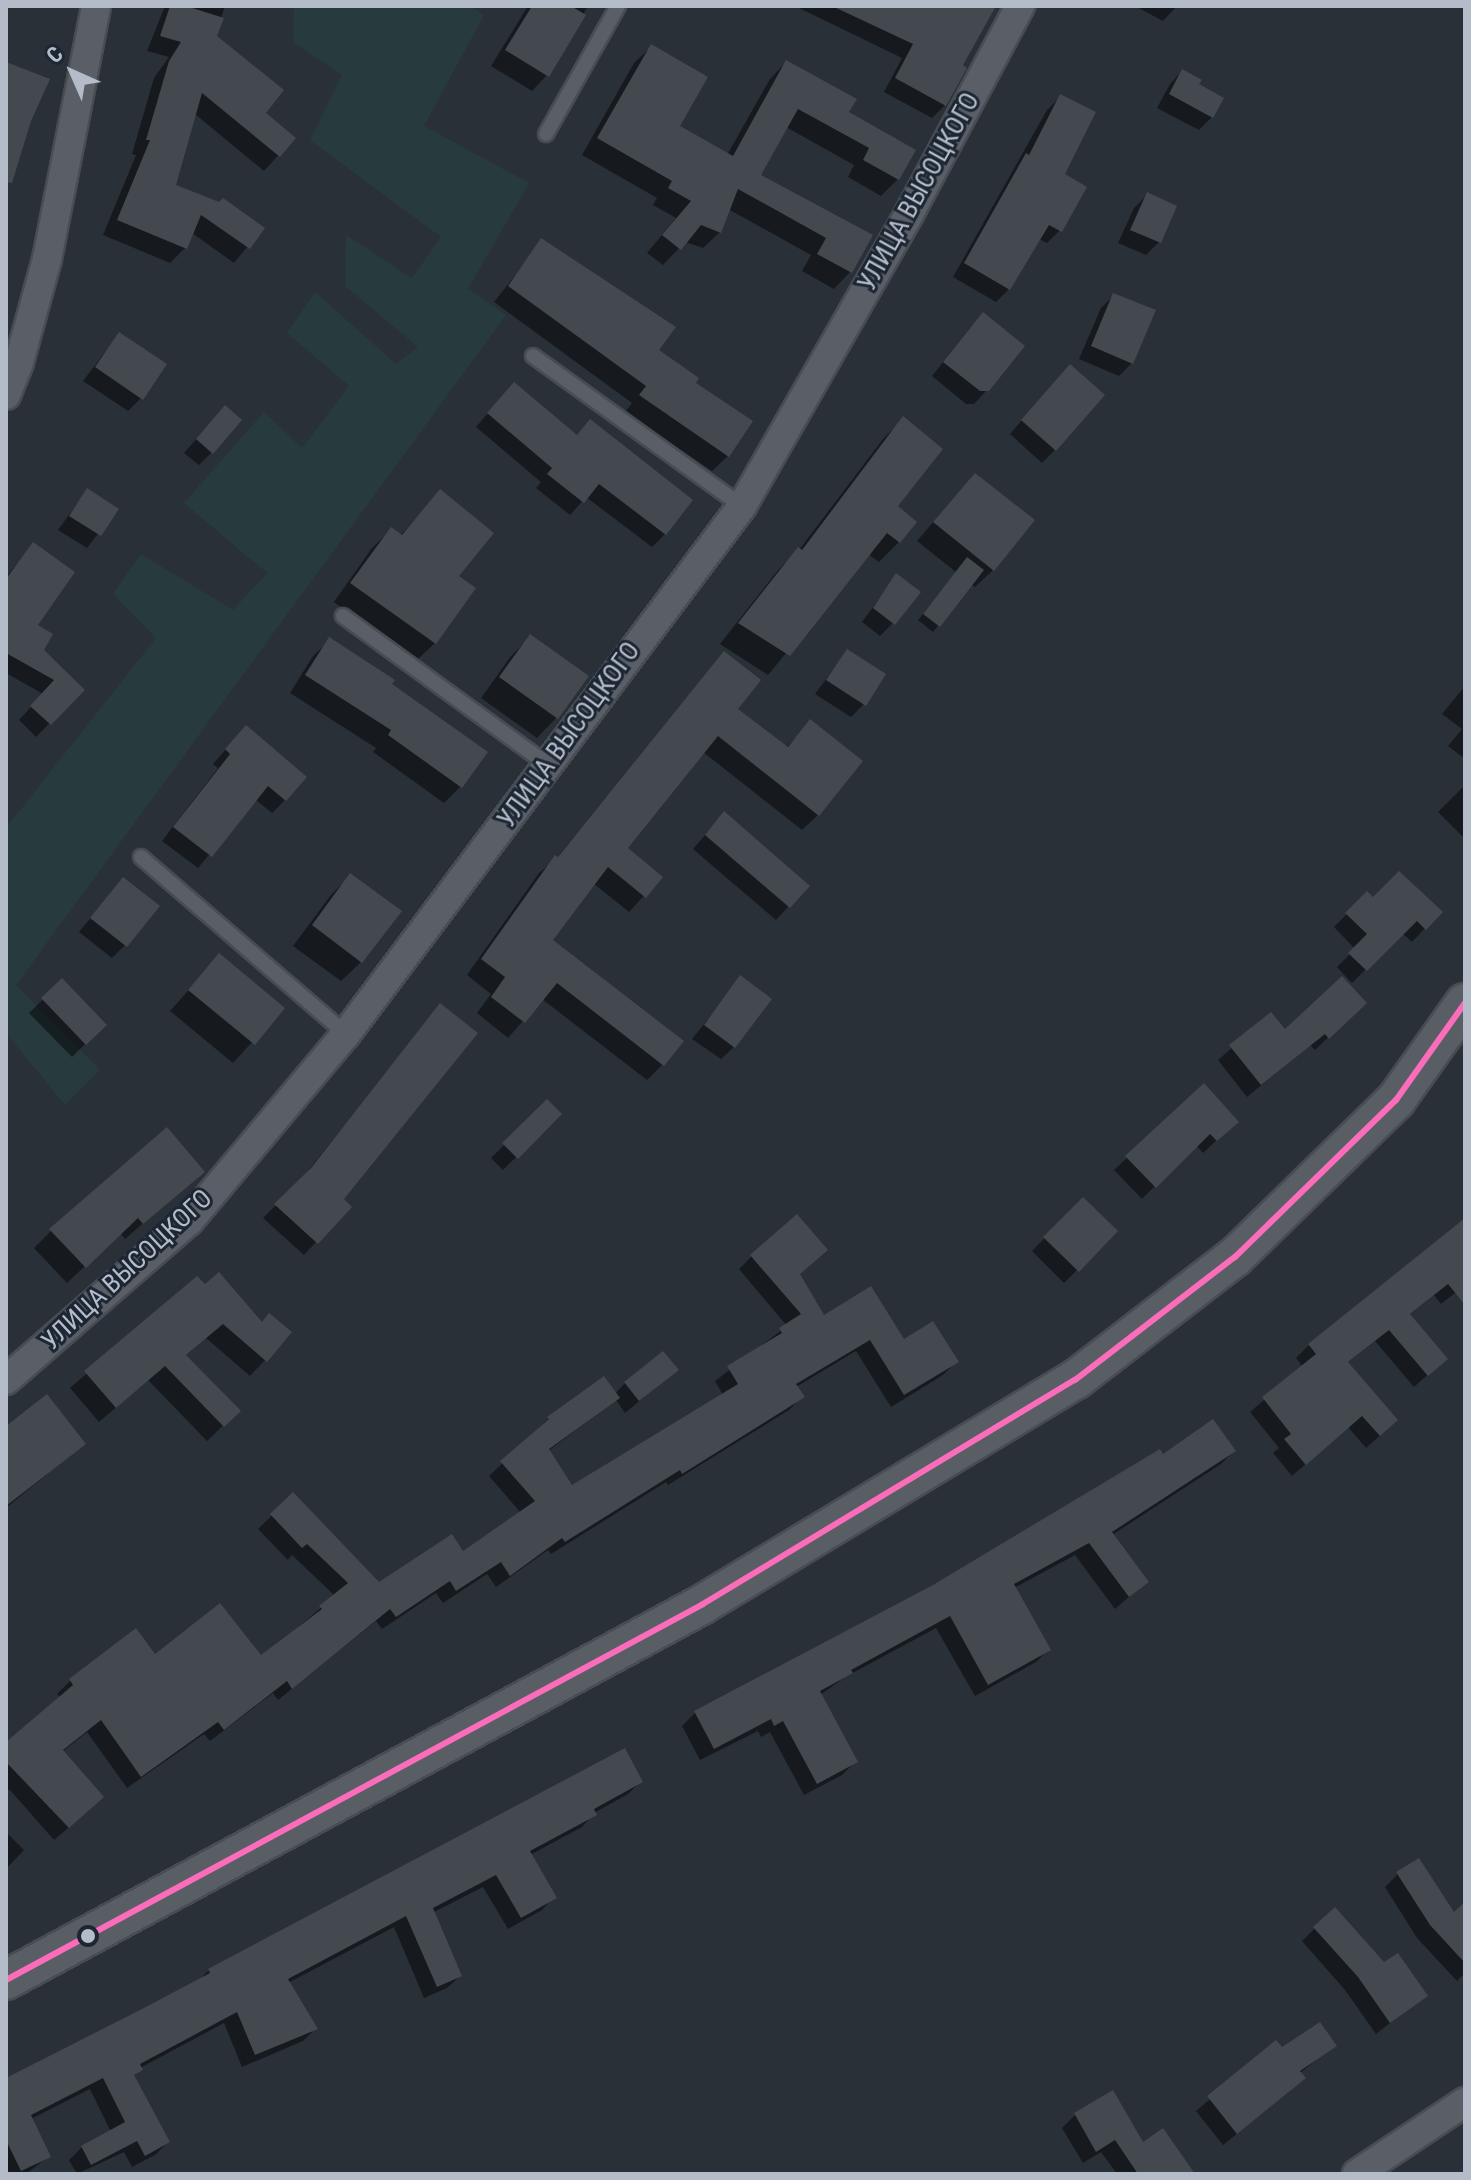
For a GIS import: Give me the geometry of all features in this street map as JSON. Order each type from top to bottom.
[{"type":"main road","points":[[6,1980],[703,1604],[1075,1380],[1235,1257],[1257,1236],[1396,1100],[1465,1003]]},
{"type":"street","points":[[6,395],[19,362],[47,259],[96,6]]},
{"type":"street","name":"УЛИЦА ВЫСОЦКОГО","points":[[6,1380],[189,1221],[346,1034],[742,506],[909,214],[1020,6]]},
{"type":"street","points":[[1357,2174],[1465,2102]]},
{"type":"lane","points":[[546,134],[618,6]]},
{"type":"lane","points":[[533,356],[742,506]]},
{"type":"lane","points":[[343,616],[547,764]]},
{"type":"lane","points":[[141,857],[346,1034]]},
{"type":"green space","points":[[294,6],[470,6],[484,15],[424,126],[529,183],[468,289],[506,315],[16,985],[100,1070],[65,1105],[6,1033],[6,828],[156,638],[113,594],[141,554],[233,610],[267,573],[184,503],[264,412],[302,448],[349,386],[287,333],[315,292],[396,364],[418,347],[345,286],[346,235],[412,278],[441,237],[310,140],[342,75],[293,42]]},
{"type":"building","points":[[170,6],[186,6],[224,18],[217,36],[284,90],[266,113],[296,138],[280,157],[202,93],[176,185],[219,202],[223,198],[265,228],[250,249],[201,215],[187,249],[117,220],[150,140],[146,140],[169,61],[181,42],[160,36]]},
{"type":"building","points":[[532,6],[571,6],[586,15],[549,77],[505,50]]},
{"type":"building","points":[[832,6],[996,6],[963,65],[967,68],[946,106],[895,78],[913,44]]},
{"type":"building","points":[[651,44],[708,77],[680,126],[733,156],[786,60],[857,99],[849,112],[916,150],[899,180],[863,160],[869,148],[798,109],[761,175],[873,235],[852,273],[817,254],[826,238],[738,189],[721,233],[701,225],[681,250],[662,235],[691,201],[668,188],[672,181],[597,138]]},
{"type":"building","points":[[6,62],[50,79],[31,121],[12,183],[6,182]]},
{"type":"building","points":[[1182,69],[1202,80],[1199,84],[1224,98],[1213,118],[1169,94]]},
{"type":"building","points":[[1060,94],[1096,112],[1065,174],[1087,187],[1062,232],[1049,225],[1010,290],[964,263],[1026,153],[1029,155]]},
{"type":"building","points":[[1147,192],[1177,206],[1161,243],[1130,230]]},
{"type":"building","points":[[541,238],[676,327],[659,350],[699,378],[696,383],[753,421],[729,457],[639,395],[646,386],[508,286]]},
{"type":"building","points":[[1113,293],[1156,310],[1133,364],[1091,346]]},
{"type":"building","points":[[983,312],[1025,346],[989,391],[980,391],[943,362]]},
{"type":"building","points":[[119,332],[167,364],[143,400],[95,367]]},
{"type":"building","points":[[1070,364],[1105,395],[1056,451],[1021,420]]},
{"type":"building","points":[[514,382],[577,435],[590,419],[693,500],[666,535],[599,484],[584,503],[547,474],[552,468],[487,413]]},
{"type":"building","points":[[225,405],[242,420],[213,454],[196,439]]},
{"type":"building","points":[[903,416],[943,449],[898,506],[917,522],[900,543],[887,533],[790,656],[738,623],[798,547],[802,550]]},
{"type":"building","points":[[975,473],[1035,520],[994,571],[933,522]]},
{"type":"building","points":[[87,488],[119,509],[101,536],[69,516]]},
{"type":"building","points":[[440,489],[494,533],[459,576],[476,588],[436,644],[350,583],[391,527],[402,535]]},
{"type":"building","points":[[33,542],[75,572],[38,625],[53,634],[44,650],[85,690],[51,725],[30,706],[54,680],[6,653],[6,579]]},
{"type":"building","points":[[967,557],[984,570],[940,627],[923,614]]},
{"type":"building","points":[[896,573],[921,592],[895,625],[873,608]]},
{"type":"building","points":[[530,634],[589,676],[558,719],[499,677]]},
{"type":"building","points":[[329,637],[395,680],[392,684],[488,752],[462,788],[388,735],[391,730],[305,675]]},
{"type":"building","points":[[847,649],[886,674],[866,706],[826,680]]},
{"type":"building","points":[[724,651],[761,680],[738,709],[788,747],[810,719],[863,761],[819,816],[718,736],[628,848],[663,877],[646,898],[608,867],[553,940],[684,1041],[664,1066],[557,983],[525,1023],[491,997],[505,977],[481,959],[555,855],[558,857]]},
{"type":"building","points":[[246,725],[307,777],[286,801],[268,786],[212,857],[173,827],[230,754],[225,749]]},
{"type":"building","points":[[724,811],[810,886],[790,908],[705,835]]},
{"type":"building","points":[[1399,871],[1443,912],[1426,930],[1417,921],[1367,971],[1348,953],[1367,934],[1345,913],[1367,891],[1373,897]]},
{"type":"building","points":[[350,873],[402,911],[362,963],[312,925]]},
{"type":"building","points":[[123,877],[160,906],[127,947],[90,918]]},
{"type":"building","points":[[219,953],[285,1008],[255,1045],[188,990]]},
{"type":"building","points":[[740,975],[772,999],[735,1048],[704,1025]]},
{"type":"building","points":[[1342,976],[1367,1003],[1329,1039],[1325,1034],[1261,1085],[1229,1045],[1271,1012],[1285,1029]]},
{"type":"building","points":[[62,978],[107,1025],[86,1045],[41,998]]},
{"type":"building","points":[[440,1003],[478,1033],[344,1199],[352,1207],[318,1244],[274,1204],[311,1168]]},
{"type":"building","points":[[1204,1083],[1239,1122],[1217,1141],[1210,1134],[1156,1188],[1125,1156]]},
{"type":"building","points":[[547,1099],[562,1114],[518,1159],[502,1143]]},
{"type":"building","points":[[167,1127],[205,1172],[143,1224],[138,1218],[86,1268],[49,1229]]},
{"type":"building","points":[[1083,1197],[1118,1231],[1079,1272],[1043,1237]]},
{"type":"building","points":[[797,1214],[828,1250],[800,1274],[824,1315],[871,1286],[904,1339],[933,1321],[959,1362],[904,1395],[870,1340],[796,1384],[805,1397],[682,1474],[680,1470],[565,1542],[562,1538],[510,1576],[501,1562],[456,1591],[450,1581],[396,1617],[390,1609],[292,1689],[287,1681],[224,1730],[218,1722],[141,1777],[101,1720],[63,1750],[104,1797],[69,1828],[6,1762],[6,1742],[73,1685],[69,1679],[136,1628],[155,1654],[220,1603],[261,1655],[322,1609],[319,1606],[348,1583],[307,1544],[302,1548],[270,1514],[293,1492],[379,1582],[452,1534],[463,1551],[535,1501],[500,1461],[549,1419],[547,1417],[604,1376],[620,1398],[549,1449],[572,1485],[738,1384],[727,1366],[782,1333],[779,1328],[801,1314],[750,1255]]},
{"type":"building","points":[[1465,1218],[1465,1305],[1448,1284],[1410,1314],[1448,1359],[1428,1376],[1389,1330],[1348,1362],[1398,1420],[1380,1436],[1362,1416],[1306,1465],[1284,1439],[1291,1434],[1262,1397],[1316,1354],[1308,1344]]},
{"type":"building","points":[[219,1272],[262,1322],[269,1313],[292,1332],[267,1362],[223,1324],[186,1355],[241,1411],[224,1427],[165,1366],[116,1408],[84,1371],[197,1276],[205,1284]]},
{"type":"building","points":[[663,1351],[679,1370],[639,1401],[624,1382]]},
{"type":"building","points":[[47,1394],[86,1444],[6,1506],[6,1426]]},
{"type":"building","points":[[1213,1419],[1236,1451],[1112,1532],[1149,1582],[1129,1597],[1089,1543],[1014,1584],[1051,1650],[988,1685],[950,1616],[851,1670],[853,1673],[820,1691],[858,1762],[817,1784],[783,1721],[774,1726],[771,1719],[714,1749],[694,1711],[933,1585],[1160,1449],[1163,1454]]},
{"type":"building","points":[[625,1748],[643,1782],[594,1809],[597,1815],[530,1851],[557,1898],[521,1918],[496,1875],[433,1908],[462,1976],[437,1987],[406,1916],[288,1979],[318,2029],[255,2055],[237,2012],[140,2064],[143,2070],[134,2075],[170,2142],[145,2156],[137,2141],[91,2165],[81,2146],[125,2122],[103,2078],[31,2115],[51,2157],[21,2171],[6,2140],[6,2078],[210,1973],[208,1969]]},
{"type":"building","points":[[1419,1858],[1454,1912],[1465,1902],[1465,1963],[1430,1925],[1396,1872]]},
{"type":"building","points":[[1335,1907],[1384,1962],[1398,1953],[1428,1996],[1390,2023],[1358,1977],[1313,1927]]},
{"type":"building","points":[[1320,2022],[1337,2046],[1300,2071],[1306,2078],[1237,2134],[1207,2096],[1276,2040],[1282,2047]]},
{"type":"building","points":[[1113,2090],[1143,2142],[1163,2128],[1195,2174],[1138,2174],[1115,2140],[1096,2152],[1074,2113]]},
{"type":"transit line","points":[[6,1980],[703,1604],[1075,1380],[1235,1257],[1396,1100],[1465,1003]]}]
